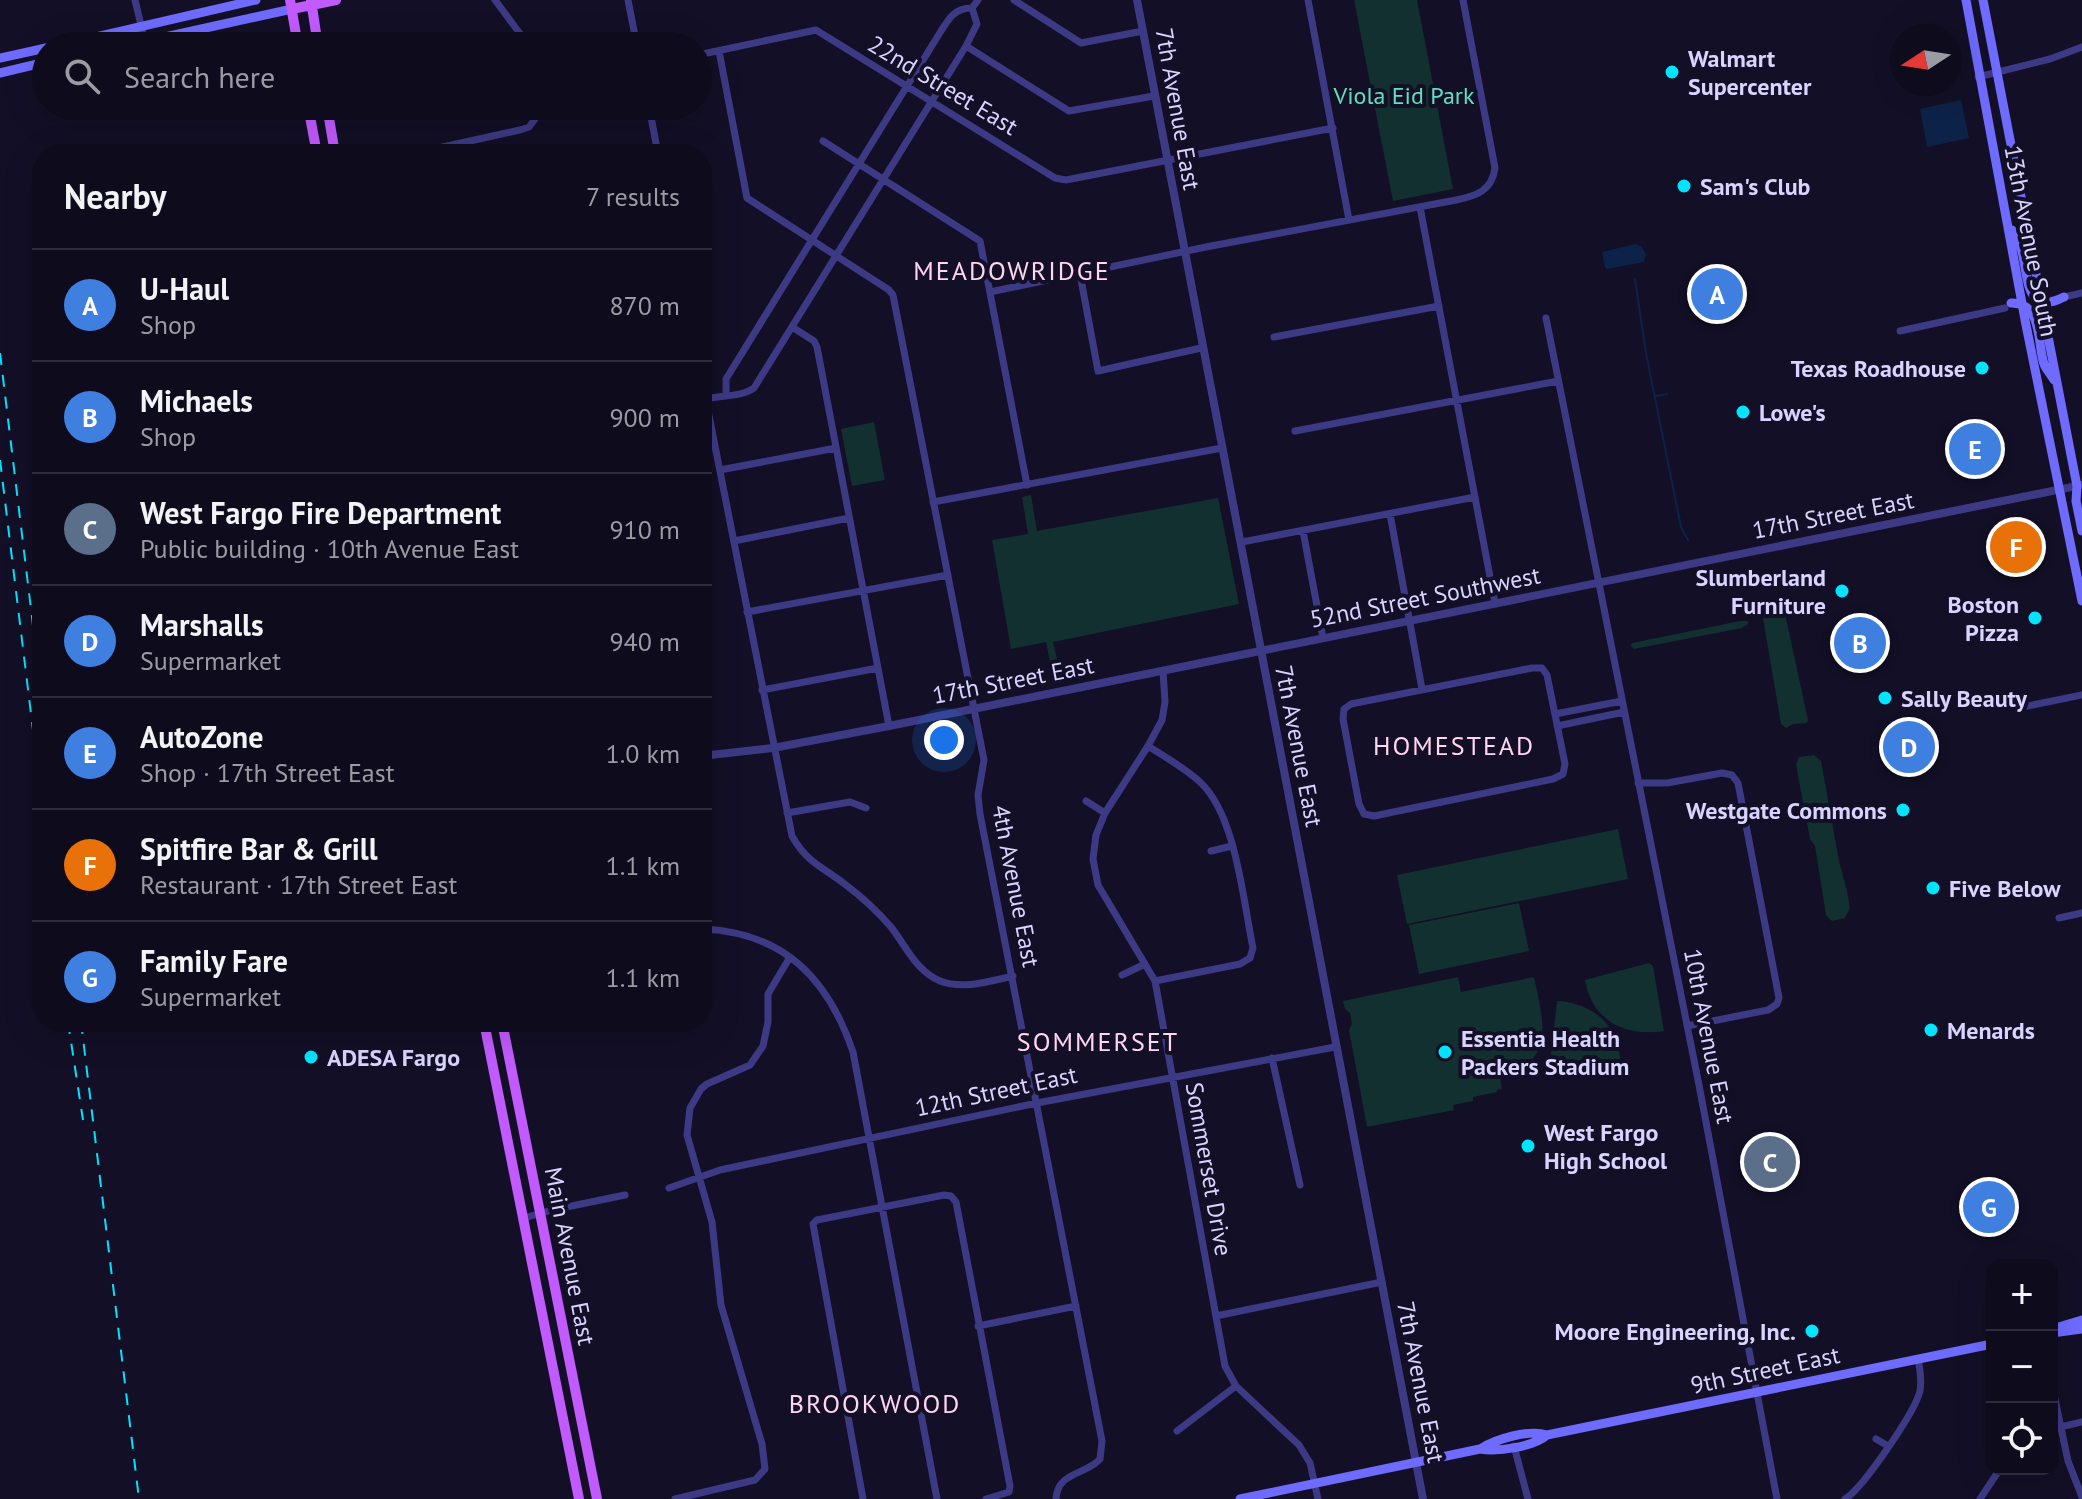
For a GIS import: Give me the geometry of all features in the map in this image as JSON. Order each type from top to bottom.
[{"type":"main road","points":[[122,32],[256,0]]},
{"type":"main road","points":[[183,32],[291,4],[336,0]]},
{"type":"main road","name":"13th Avenue South","points":[[1966,0],[1978,77],[2082,601]]},
{"type":"main road","name":"13th Avenue South","points":[[1983,0],[2038,282],[2046,303],[2048,334],[2079,485],[2076,501],[2082,531]]},
{"type":"main road","points":[[312,2],[316,32]]},
{"type":"main road","points":[[291,4],[296,32]]},
{"type":"main road","points":[[0,58],[32,51]]},
{"type":"main road","points":[[0,73],[32,65]]},
{"type":"main road","points":[[311,120],[315,144]]},
{"type":"main road","points":[[329,120],[333,144]]},
{"type":"main road","points":[[2006,217],[2021,248],[2029,288],[2046,303],[2064,297]]},
{"type":"main road","points":[[2038,282],[2046,293],[2064,297]]},
{"type":"main road","points":[[2008,306],[2018,292],[2019,283]]},
{"type":"main road","points":[[2008,306],[2023,305],[2034,314],[2044,365],[2058,387]]},
{"type":"main road","points":[[2008,306],[2021,314],[2026,325]]},
{"type":"main road","name":"Main Avenue East","points":[[486,1032],[579,1499]]},
{"type":"main road","name":"Main Avenue East","points":[[504,1032],[597,1499]]},
{"type":"main road","points":[[2058,1329],[2082,1320]]},
{"type":"main road","points":[[2058,1331],[2082,1329]]},
{"type":"main road","name":"9th Street East","points":[[1240,1499],[1480,1449],[1490,1443],[1513,1438],[1540,1433],[1547,1435],[1986,1345]]},
{"type":"main road","name":"9th Street East","points":[[1480,1449],[1490,1451],[1514,1446],[1541,1440],[1547,1435]]},
{"type":"street","points":[[135,0],[142,32]]},
{"type":"street","points":[[495,0],[519,32]]},
{"type":"street","points":[[628,0],[634,32]]},
{"type":"street","points":[[972,8],[978,0]]},
{"type":"street","points":[[1014,0],[1081,43],[1143,31]]},
{"type":"street","name":"7th Avenue East","points":[[1137,0],[1423,1499]]},
{"type":"street","points":[[1308,0],[1349,220]]},
{"type":"street","points":[[990,292],[1470,198],[1489,186],[1495,168],[1463,0]]},
{"type":"street","points":[[726,394],[726,379],[951,15],[964,8],[972,8]]},
{"type":"street","points":[[712,398],[747,393],[754,388],[966,46],[977,24],[972,8]]},
{"type":"street","name":"22nd Street East","points":[[712,52],[816,30],[1055,178],[1066,180],[1333,128]]},
{"type":"street","points":[[966,46],[1069,111],[1154,96]]},
{"type":"street","points":[[1978,77],[2082,47]]},
{"type":"street","name":"4th Avenue East","points":[[719,51],[747,198],[893,295],[984,760],[978,795],[980,814],[1102,1451],[1095,1464],[1060,1484],[1056,1499]]},
{"type":"street","points":[[456,144],[520,130],[529,127],[534,120]]},
{"type":"street","points":[[652,120],[656,144]]},
{"type":"street","points":[[823,141],[980,241],[1027,485]]},
{"type":"street","points":[[1420,207],[1495,603]]},
{"type":"street","points":[[1080,274],[1098,371],[1201,348]]},
{"type":"street","points":[[2064,297],[2082,293]]},
{"type":"street","points":[[1274,337],[1439,306]]},
{"type":"street","points":[[1900,331],[2008,306]]},
{"type":"street","name":"10th Avenue East","points":[[1546,318],[1687,1026],[1777,1499]]},
{"type":"street","points":[[792,327],[814,341],[817,347],[889,726]]},
{"type":"street","points":[[1295,431],[1558,381]]},
{"type":"street","points":[[712,429],[792,836],[808,860],[867,902],[928,975],[957,985],[1013,976]]},
{"type":"street","points":[[720,470],[836,448]]},
{"type":"street","points":[[933,502],[1222,448]]},
{"type":"street","name":"17th Street East","points":[[1598,582],[2079,485]]},
{"type":"street","points":[[1242,542],[1475,497]]},
{"type":"street","points":[[1390,514],[1422,689]]},
{"type":"street","points":[[734,541],[849,518]]},
{"type":"street","points":[[1303,531],[1323,638]]},
{"type":"street","points":[[747,612],[948,575]]},
{"type":"street","name":"52nd Street Southwest","points":[[1260,650],[1598,582]]},
{"type":"street","name":"17th Street East","points":[[712,755],[773,748],[889,726],[1260,650]]},
{"type":"street","points":[[762,690],[878,668]]},
{"type":"street","points":[[1542,668],[1547,675],[1555,714],[1565,764],[1563,774],[1553,779],[1374,816],[1364,814],[1359,804],[1343,719],[1344,709],[1351,704],[1542,668]]},
{"type":"street","name":"Sommerset Drive","points":[[1163,671],[1165,702],[1162,720],[1105,813],[1096,835],[1093,859],[1098,885],[1155,981],[1225,1366],[1236,1386],[1299,1445],[1310,1463],[1318,1499]]},
{"type":"street","points":[[2018,708],[2082,695]]},
{"type":"street","points":[[1555,714],[1622,701]]},
{"type":"street","points":[[1557,726],[1624,712]]},
{"type":"street","points":[[1148,746],[1200,782],[1215,799],[1226,821],[1253,948],[1250,958],[1240,964],[1155,981]]},
{"type":"street","points":[[1638,783],[1667,783],[1722,773],[1734,777],[1738,783],[1779,990],[1777,1004],[1768,1010],[1687,1026]]},
{"type":"street","points":[[1086,801],[1105,813]]},
{"type":"street","points":[[787,813],[850,802],[866,808]]},
{"type":"street","points":[[1211,851],[1232,846]]},
{"type":"street","points":[[2059,918],[2082,913]]},
{"type":"street","points":[[712,929],[751,936],[778,948],[817,981],[844,1024],[853,1052],[937,1499]]},
{"type":"street","points":[[675,1499],[712,1496],[755,1480],[762,1475],[765,1463],[721,1305],[715,1238],[687,1135],[692,1100],[707,1084],[739,1071],[755,1059],[767,1034],[768,994],[790,957]]},
{"type":"street","points":[[1122,975],[1145,964]]},
{"type":"street","name":"12th Street East","points":[[669,1188],[720,1170],[869,1138],[1335,1047]]},
{"type":"street","points":[[1272,1058],[1300,1185]]},
{"type":"street","points":[[524,1218],[625,1195]]},
{"type":"street","points":[[863,1499],[813,1224],[817,1220],[944,1195],[951,1196],[957,1209],[1008,1474],[1009,1492],[986,1499]]},
{"type":"street","points":[[1216,1316],[1382,1282]]},
{"type":"street","points":[[978,1326],[1076,1306]]},
{"type":"street","points":[[1845,1499],[1860,1487],[1920,1392],[1918,1359]]},
{"type":"street","points":[[1177,1431],[1236,1386]]},
{"type":"street","points":[[2056,1403],[2068,1461],[2082,1497]]},
{"type":"street","points":[[2058,1428],[2082,1422]]},
{"type":"street","points":[[1876,1439],[1888,1446]]},
{"type":"street","points":[[1514,1446],[1528,1499]]},
{"type":"street","points":[[1980,1499],[1996,1475]]},
{"type":"green space","name":"Viola Eid Park","points":[[1354,0],[1417,0],[1453,189],[1393,201]]},
{"type":"green space","points":[[874,422],[885,480],[852,486],[841,429]]},
{"type":"green space","points":[[1031,495],[1037,531],[1218,498],[1239,604],[1053,642],[1062,680],[1054,682],[1046,642],[1011,649],[992,540],[1028,534],[1022,497]]},
{"type":"green space","points":[[1776,607],[1784,609],[1808,720],[1807,723],[1786,728],[1781,724],[1763,618],[1765,610]]},
{"type":"green space","points":[[1748,621],[1748,624],[1742,628],[1634,649],[1631,646],[1632,643]]},
{"type":"green space","points":[[1814,755],[1821,761],[1850,908],[1845,918],[1832,921],[1826,915],[1815,846],[1810,839],[1796,765],[1799,757]]},
{"type":"green space","points":[[1618,829],[1628,879],[1407,924],[1397,875]]},
{"type":"green space","points":[[1519,903],[1529,951],[1419,974],[1409,925]]},
{"type":"green space","points":[[1649,963],[1653,966],[1664,1031],[1636,1031],[1612,1023],[1595,1006],[1585,980]]},
{"type":"green space","name":"Essentia Health Packers Stadium","points":[[1458,977],[1461,992],[1534,977],[1542,1024],[1538,1050],[1531,1061],[1518,1070],[1500,1076],[1502,1089],[1497,1092],[1453,1105],[1454,1110],[1367,1127],[1349,1030],[1352,1024],[1350,1013],[1343,1001]]},
{"type":"green space","points":[[1557,1001],[1584,1007],[1605,1022],[1617,1043],[1620,1071],[1558,1071],[1550,1064]]},
{"type":"water","points":[[1961,100],[1969,138],[1927,147],[1920,109]]},
{"type":"water","points":[[1635,244],[1641,246],[1646,254],[1644,262],[1605,267],[1602,252]]},
{"type":"waterway","points":[[1635,279],[1646,353],[1681,527],[1688,540]]},
{"type":"waterway","points":[[1656,396],[1667,394]]},
{"type":"railway","points":[[0,353],[32,617]]},
{"type":"railway","points":[[0,460],[32,722]]},
{"type":"railway","points":[[70,1032],[83,1120]]},
{"type":"railway","points":[[82,1032],[139,1499]]},
{"type":"place","name":"Walmart Supercenter","points":[[1672,72]]},
{"type":"place","name":"Sam's Club","points":[[1684,186]]},
{"type":"place","name":"U-Haul","points":[[1717,294]]},
{"type":"place","name":"Texas Roadhouse","points":[[1982,368]]},
{"type":"place","name":"Lowe's","points":[[1743,412]]},
{"type":"place","name":"AutoZone","points":[[1975,449]]},
{"type":"place","name":"Spitfire Bar & Grill","points":[[2016,547]]},
{"type":"place","name":"Slumberland Furniture","points":[[1842,591]]},
{"type":"place","name":"Boston Pizza","points":[[2035,618]]},
{"type":"place","name":"Michaels","points":[[1860,643]]},
{"type":"place","name":"Sally Beauty","points":[[1885,698]]},
{"type":"place","name":"Marshalls","points":[[1909,747]]},
{"type":"place","name":"Westgate Commons","points":[[1903,810]]},
{"type":"place","name":"Five Below","points":[[1933,888]]},
{"type":"place","name":"Menards","points":[[1931,1030]]},
{"type":"place","name":"Essentia Health Packers Stadium","points":[[1445,1052]]},
{"type":"place","name":"ADESA Fargo","points":[[311,1057]]},
{"type":"place","name":"West Fargo High School","points":[[1528,1146]]},
{"type":"place","name":"West Fargo Fire Department","points":[[1770,1162]]},
{"type":"place","name":"Family Fare","points":[[1989,1207]]},
{"type":"place","name":"Moore Engineering, Inc.","points":[[1812,1331]]},
{"type":"district","name":"MEADOWRIDGE","points":[[1012,270]]},
{"type":"district","name":"HOMESTEAD","points":[[1454,745]]},
{"type":"district","name":"SOMMERSET","points":[[1098,1041]]},
{"type":"district","name":"BROOKWOOD","points":[[875,1403]]}]
